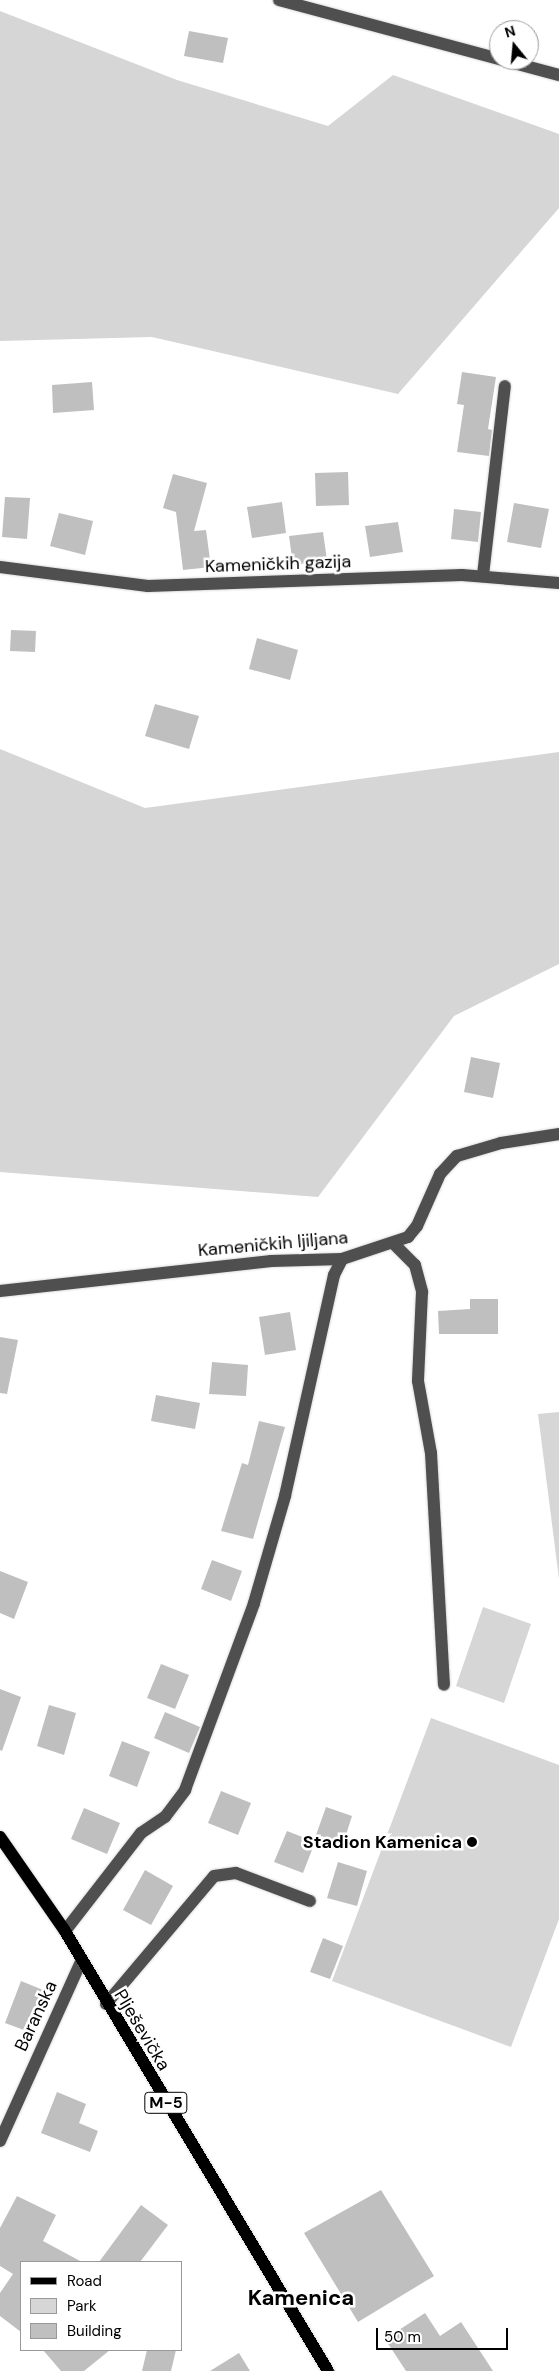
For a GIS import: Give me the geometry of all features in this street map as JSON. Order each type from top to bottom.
[{"type":"main road","name":"Plješevička","points":[[1,1840],[65,1931],[106,2004],[328,2371]]},
{"type":"street","points":[[279,0],[559,75]]},
{"type":"street","points":[[483,576],[505,386]]},
{"type":"street","name":"Kameničkih gazija","points":[[0,567],[148,586],[483,576],[559,583]]},
{"type":"street","name":"Kameničkih ljiljana","points":[[0,1291],[252,1263],[342,1259],[408,1237],[417,1226],[432,1188],[457,1156],[501,1143],[559,1134]]},
{"type":"street","points":[[393,1243],[415,1264],[422,1292],[418,1381],[431,1453],[444,1685]]},
{"type":"street","points":[[65,1931],[141,1833],[165,1817],[185,1790],[254,1603],[285,1496],[334,1275],[342,1259]]},
{"type":"street","points":[[106,2004],[214,1876],[236,1873],[310,1901]]},
{"type":"street","name":"Baranska","points":[[0,2141],[81,1962]]},
{"type":"green space","points":[[0,11],[177,80],[328,126],[393,75],[559,134],[559,208],[398,394],[152,337],[0,341]]},
{"type":"green space","points":[[0,749],[145,808],[559,752],[559,964],[454,1016],[318,1197],[0,1172]]},
{"type":"green space","points":[[559,1412],[559,1579],[538,1414]]},
{"type":"green space","points":[[483,1607],[531,1624],[504,1703],[456,1686]]},
{"type":"green space","name":"Stadion Kamenica","points":[[431,1718],[559,1765],[559,1919],[511,2047],[332,1981]]},
{"type":"building","points":[[189,31],[228,38],[223,63],[184,56]]},
{"type":"building","points":[[462,372],[496,377],[488,429],[492,430],[489,456],[457,452],[464,405],[457,404]]},
{"type":"building","points":[[92,382],[94,410],[53,413],[52,385]]},
{"type":"building","points":[[348,472],[349,505],[316,506],[315,473]]},
{"type":"building","points":[[173,474],[207,483],[194,531],[206,530],[211,567],[183,570],[176,512],[163,508]]},
{"type":"building","points":[[5,497],[30,498],[27,539],[2,537]]},
{"type":"building","points":[[282,502],[286,533],[252,538],[247,507]]},
{"type":"building","points":[[514,503],[549,509],[541,548],[507,542]]},
{"type":"building","points":[[454,509],[481,512],[478,542],[451,539]]},
{"type":"building","points":[[59,513],[93,521],[85,555],[50,546]]},
{"type":"building","points":[[398,522],[403,552],[370,557],[365,526]]},
{"type":"building","points":[[323,532],[327,560],[293,565],[289,536]]},
{"type":"building","points":[[11,630],[36,631],[35,652],[10,651]]},
{"type":"building","points":[[257,638],[298,650],[290,680],[249,669]]},
{"type":"building","points":[[155,704],[199,716],[189,749],[145,736]]},
{"type":"building","points":[[471,1057],[500,1063],[493,1098],[464,1092]]},
{"type":"building","points":[[470,1299],[498,1299],[498,1334],[439,1334],[438,1311],[470,1309]]},
{"type":"building","points":[[290,1312],[296,1350],[265,1355],[259,1317]]},
{"type":"building","points":[[0,1337],[18,1340],[7,1394],[0,1393]]},
{"type":"building","points":[[212,1362],[248,1365],[246,1396],[209,1394]]},
{"type":"building","points":[[156,1395],[200,1403],[195,1429],[151,1421]]},
{"type":"building","points":[[259,1421],[285,1427],[253,1539],[221,1531],[242,1463],[248,1465]]},
{"type":"building","points":[[212,1560],[242,1571],[231,1601],[201,1589]]},
{"type":"building","points":[[0,1571],[28,1582],[14,1619],[0,1613]]},
{"type":"building","points":[[161,1664],[189,1675],[175,1709],[147,1698]]},
{"type":"building","points":[[0,1689],[21,1697],[2,1751],[0,1750]]},
{"type":"building","points":[[49,1705],[76,1713],[64,1755],[37,1746]]},
{"type":"building","points":[[165,1712],[200,1727],[189,1753],[154,1738]]},
{"type":"building","points":[[122,1741],[150,1752],[137,1787],[109,1776]]},
{"type":"building","points":[[221,1791],[251,1803],[238,1835],[208,1823]]},
{"type":"building","points":[[326,1807],[352,1816],[343,1844],[316,1835]]},
{"type":"building","points":[[84,1808],[120,1823],[107,1854],[71,1839]]},
{"type":"building","points":[[287,1831],[315,1842],[303,1873],[274,1862]]},
{"type":"building","points":[[338,1862],[367,1871],[357,1906],[327,1898]]},
{"type":"building","points":[[145,1870],[173,1886],[151,1925],[123,1910]]},
{"type":"building","points":[[323,1938],[343,1946],[330,1979],[310,1972]]},
{"type":"building","points":[[21,1981],[48,1992],[32,2033],[5,2023]]},
{"type":"building","points":[[57,2092],[86,2104],[79,2123],[98,2131],[90,2152],[41,2133]]},
{"type":"building","points":[[381,2190],[434,2276],[358,2322],[304,2233]]},
{"type":"building","points":[[17,2196],[56,2215],[43,2241],[80,2261],[20,2261],[20,2331],[0,2316],[0,2293],[13,2274],[0,2266],[0,2228]]},
{"type":"building","points":[[141,2205],[168,2225],[141,2261],[100,2261]]},
{"type":"building","points":[[425,2313],[440,2336],[461,2322],[493,2371],[406,2371],[385,2339]]},
{"type":"building","points":[[44,2351],[109,2351],[84,2371],[61,2371]]},
{"type":"building","points":[[147,2351],[176,2351],[171,2371],[142,2371]]},
{"type":"building","points":[[239,2353],[250,2371],[210,2371]]},
{"type":"place","name":"Stadion Kamenica","points":[[472,1842]]},
{"type":"district","name":"Kamenica","points":[[301,2298]]}]
